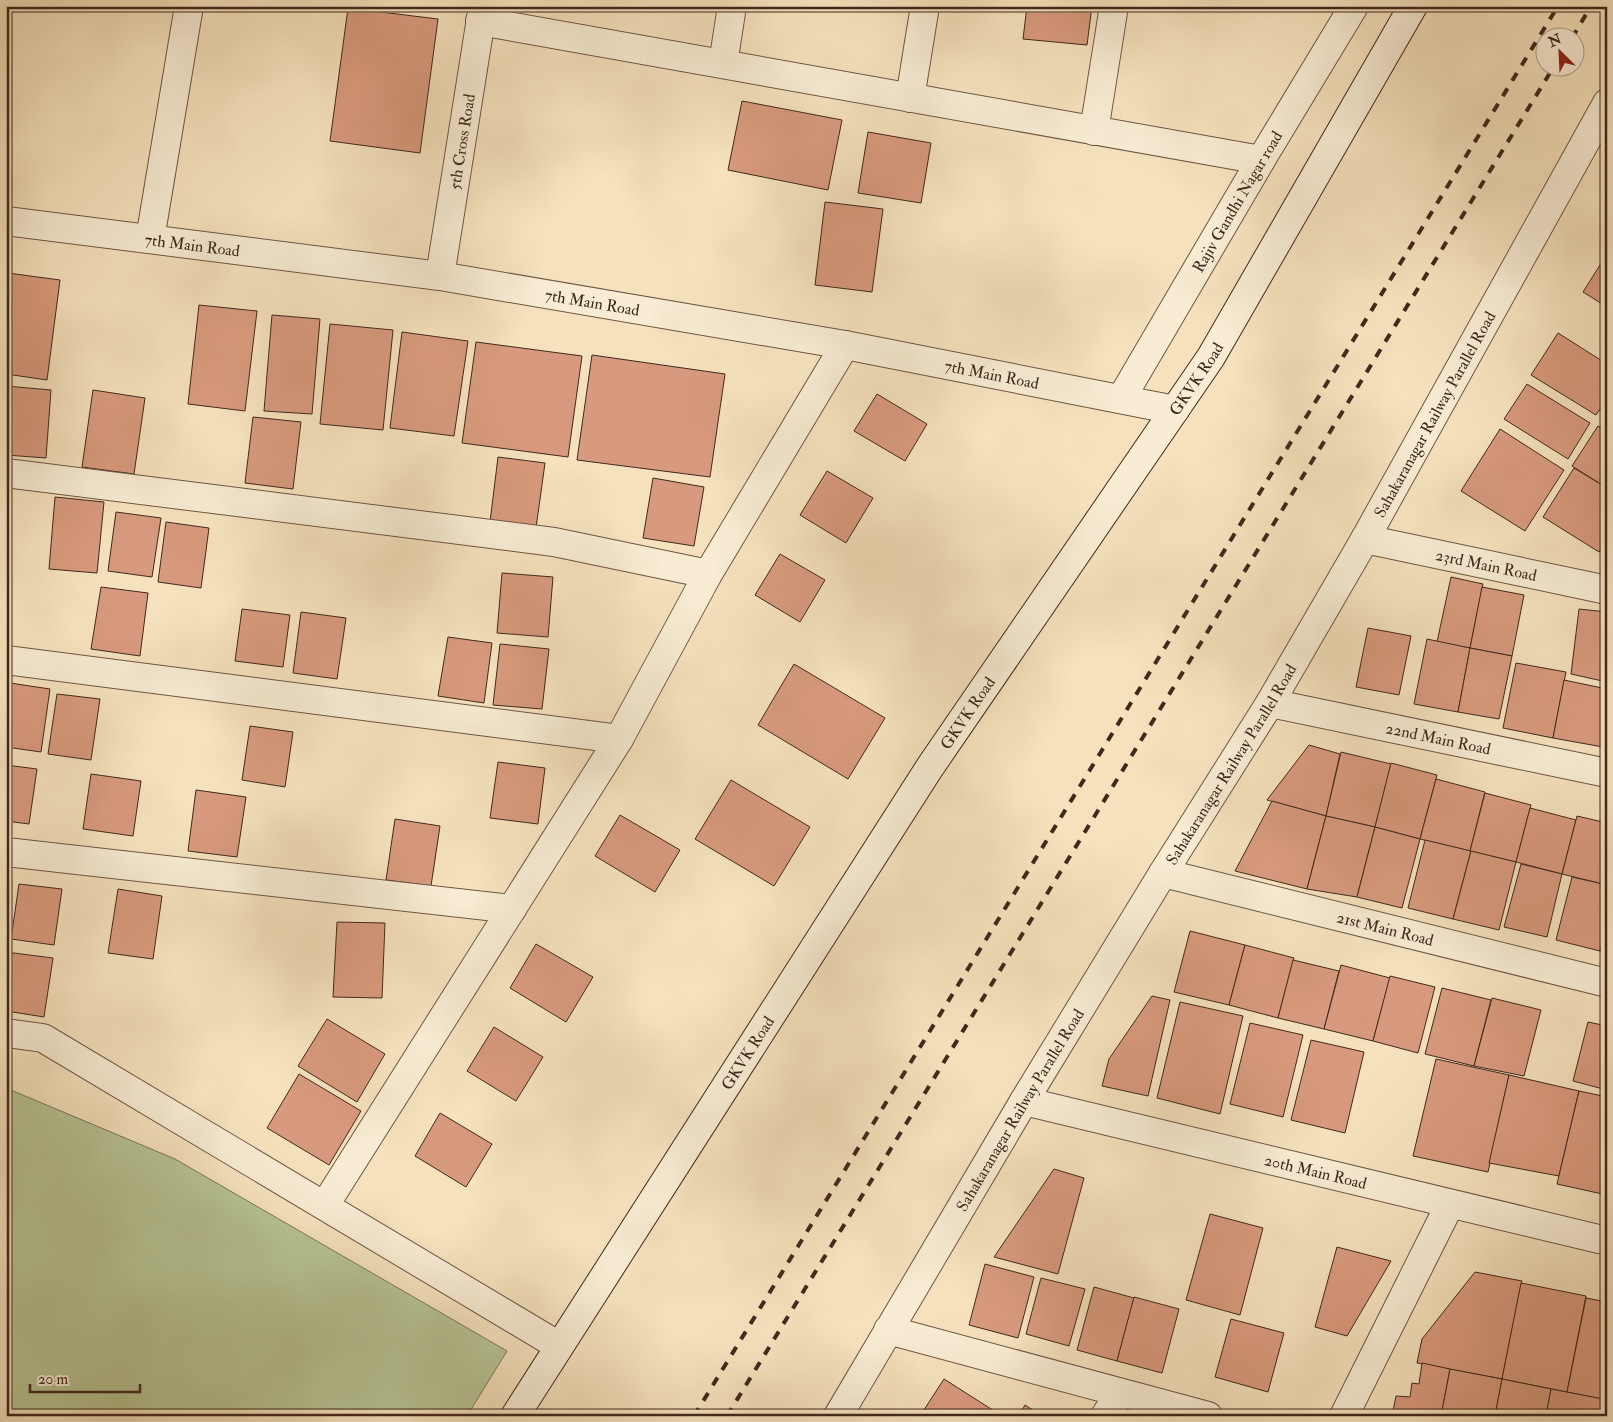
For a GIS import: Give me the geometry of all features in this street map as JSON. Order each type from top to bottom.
[{"type":"street","points":[[150,239],[188,6]]},
{"type":"street","points":[[723,64],[732,6]]},
{"type":"street","points":[[910,98],[925,6]]},
{"type":"street","points":[[1094,130],[1114,6]]},
{"type":"street","name":"Rajiv Gandhi Nagar road","points":[[1121,399],[1354,6]]},
{"type":"street","name":"GKVK Road","points":[[515,1416],[930,767],[1211,356],[1413,6]]},
{"type":"street","points":[[482,14],[723,64],[1261,160]]},
{"type":"street","name":"5th Cross Road","points":[[440,276],[482,14]]},
{"type":"street","name":"Sahakaranagar Railway Parallel Road","points":[[838,1416],[1024,1101],[1163,873],[1270,703],[1365,539],[1607,103]]},
{"type":"street","name":"7th Main Road","points":[[6,221],[440,276],[846,345],[1175,410]]},
{"type":"street","points":[[325,1205],[620,739],[708,574],[846,345]]},
{"type":"street","points":[[6,473],[554,542],[708,574]]},
{"type":"street","name":"23rd Main Road","points":[[1365,539],[1607,590]]},
{"type":"street","points":[[6,660],[620,739]]},
{"type":"street","name":"22nd Main Road","points":[[1270,703],[1607,773]]},
{"type":"street","points":[[6,852],[512,909]]},
{"type":"street","name":"21st Main Road","points":[[1163,873],[1607,983]]},
{"type":"street","points":[[6,1034],[43,1038],[559,1346]]},
{"type":"street","name":"20th Main Road","points":[[1024,1101],[1607,1241]]},
{"type":"street","points":[[1344,1416],[1450,1204]]},
{"type":"street","points":[[888,1330],[1208,1416]]},
{"type":"street","points":[[1106,1416],[1120,1392]]},
{"type":"green space","points":[[6,1088],[175,1159],[507,1351],[467,1416],[6,1416]]},
{"type":"building","points":[[1027,6],[1092,6],[1087,45],[1023,39]]},
{"type":"building","points":[[348,8],[438,19],[420,153],[330,141]]},
{"type":"building","points":[[742,101],[842,120],[828,190],[728,170]]},
{"type":"building","points":[[868,132],[931,143],[921,203],[858,193]]},
{"type":"building","points":[[825,202],[883,209],[872,292],[815,285]]},
{"type":"building","points":[[1607,254],[1607,307],[1583,292]]},
{"type":"building","points":[[8,273],[60,280],[47,380],[6,374],[6,285]]},
{"type":"building","points":[[199,305],[257,311],[245,411],[188,404]]},
{"type":"building","points":[[272,315],[320,319],[312,414],[264,411]]},
{"type":"building","points":[[330,324],[393,330],[383,430],[320,424]]},
{"type":"building","points":[[402,332],[468,341],[454,436],[390,428]]},
{"type":"building","points":[[1558,333],[1607,364],[1607,399],[1596,415],[1531,375]]},
{"type":"building","points":[[476,342],[582,356],[568,457],[462,443]]},
{"type":"building","points":[[592,355],[725,374],[710,477],[577,460]]},
{"type":"building","points":[[1527,384],[1590,423],[1568,459],[1504,419]]},
{"type":"building","points":[[6,386],[51,390],[46,458],[6,455]]},
{"type":"building","points":[[93,390],[145,398],[134,474],[82,467]]},
{"type":"building","points":[[877,394],[927,424],[905,461],[854,431]]},
{"type":"building","points":[[253,417],[301,422],[293,489],[245,483]]},
{"type":"building","points":[[1598,426],[1607,432],[1607,488],[1572,466]]},
{"type":"building","points":[[1500,429],[1564,470],[1525,531],[1461,491]]},
{"type":"building","points":[[498,457],[545,463],[536,528],[490,522]]},
{"type":"building","points":[[1574,468],[1607,488],[1607,540],[1599,552],[1543,517]]},
{"type":"building","points":[[827,471],[873,498],[846,543],[800,515]]},
{"type":"building","points":[[653,478],[704,487],[694,546],[643,538]]},
{"type":"building","points":[[55,497],[104,502],[97,573],[49,569]]},
{"type":"building","points":[[116,512],[161,518],[152,577],[108,571]]},
{"type":"building","points":[[166,522],[209,528],[201,588],[158,582]]},
{"type":"building","points":[[780,554],[825,580],[800,622],[755,595]]},
{"type":"building","points":[[502,573],[553,577],[548,637],[497,633]]},
{"type":"building","points":[[1451,577],[1483,584],[1470,648],[1437,642]]},
{"type":"building","points":[[101,587],[148,593],[140,656],[91,649]]},
{"type":"building","points":[[1482,587],[1524,595],[1512,656],[1470,648]]},
{"type":"building","points":[[242,609],[290,615],[283,667],[235,661]]},
{"type":"building","points":[[1579,609],[1607,612],[1607,682],[1571,674]]},
{"type":"building","points":[[301,612],[346,618],[337,679],[293,673]]},
{"type":"building","points":[[1368,628],[1411,636],[1399,695],[1356,687]]},
{"type":"building","points":[[448,637],[492,643],[484,703],[438,696]]},
{"type":"building","points":[[1427,639],[1470,648],[1458,712],[1414,704]]},
{"type":"building","points":[[500,644],[549,649],[542,709],[493,705]]},
{"type":"building","points":[[1470,648],[1512,656],[1499,719],[1458,712]]},
{"type":"building","points":[[1516,663],[1566,672],[1553,738],[1503,728]]},
{"type":"building","points":[[794,664],[885,718],[848,779],[758,725]]},
{"type":"building","points":[[1564,680],[1607,689],[1607,727],[1603,747],[1553,738]]},
{"type":"building","points":[[10,683],[50,689],[41,752],[6,747],[6,707]]},
{"type":"building","points":[[57,694],[100,699],[91,760],[48,754]]},
{"type":"building","points":[[250,726],[293,732],[285,787],[242,780]]},
{"type":"building","points":[[1309,745],[1340,754],[1326,816],[1267,800]]},
{"type":"building","points":[[1341,752],[1391,764],[1375,827],[1326,816]]},
{"type":"building","points":[[498,762],[545,768],[538,824],[490,818]]},
{"type":"building","points":[[1391,763],[1437,775],[1420,839],[1375,827]]},
{"type":"building","points":[[6,765],[37,769],[29,824],[6,821]]},
{"type":"building","points":[[91,774],[141,781],[133,836],[83,829]]},
{"type":"building","points":[[1436,779],[1485,792],[1470,851],[1420,839]]},
{"type":"building","points":[[731,780],[810,827],[774,886],[695,839]]},
{"type":"building","points":[[196,790],[246,797],[237,857],[188,851]]},
{"type":"building","points":[[1485,793],[1531,805],[1516,862],[1470,851]]},
{"type":"building","points":[[1272,801],[1326,816],[1307,889],[1235,871]]},
{"type":"building","points":[[1530,808],[1576,820],[1562,874],[1516,862]]},
{"type":"building","points":[[620,815],[680,850],[655,892],[595,856]]},
{"type":"building","points":[[1326,816],[1375,827],[1357,897],[1307,889]]},
{"type":"building","points":[[1577,816],[1607,823],[1607,885],[1562,874]]},
{"type":"building","points":[[395,819],[440,826],[431,886],[386,880]]},
{"type":"building","points":[[1375,827],[1420,839],[1402,908],[1357,897]]},
{"type":"building","points":[[1425,840],[1471,851],[1453,919],[1408,908]]},
{"type":"building","points":[[1471,851],[1516,862],[1499,930],[1453,919]]},
{"type":"building","points":[[1521,864],[1562,874],[1547,937],[1504,927]]},
{"type":"building","points":[[1572,877],[1607,885],[1607,924],[1600,951],[1556,940]]},
{"type":"building","points":[[6,879],[12,880],[6,919]]},
{"type":"building","points":[[19,884],[62,889],[54,945],[11,939]]},
{"type":"building","points":[[118,889],[162,896],[153,959],[108,953]]},
{"type":"building","points":[[337,922],[385,923],[382,998],[333,997]]},
{"type":"building","points":[[1607,924],[1607,953],[1600,951]]},
{"type":"building","points":[[1190,931],[1245,945],[1229,1005],[1174,992]]},
{"type":"building","points":[[536,944],[593,977],[566,1022],[510,988]]},
{"type":"building","points":[[1245,945],[1294,958],[1278,1018],[1229,1005]]},
{"type":"building","points":[[6,952],[53,958],[44,1017],[6,1011]]},
{"type":"building","points":[[1293,960],[1339,971],[1324,1029],[1278,1018]]},
{"type":"building","points":[[1341,965],[1390,978],[1373,1041],[1324,1029]]},
{"type":"building","points":[[1390,976],[1435,987],[1418,1053],[1373,1041]]},
{"type":"building","points":[[1442,988],[1491,1000],[1474,1066],[1425,1054]]},
{"type":"building","points":[[1152,996],[1170,1000],[1148,1096],[1102,1086],[1109,1059]]},
{"type":"building","points":[[1492,998],[1541,1010],[1524,1076],[1474,1066]]},
{"type":"building","points":[[1180,1002],[1243,1016],[1220,1114],[1157,1098]]},
{"type":"building","points":[[327,1019],[385,1054],[357,1102],[298,1066]]},
{"type":"building","points":[[1588,1022],[1607,1026],[1607,1090],[1573,1081]]},
{"type":"building","points":[[1250,1023],[1303,1035],[1283,1117],[1230,1104]]},
{"type":"building","points":[[494,1027],[543,1057],[516,1101],[467,1071]]},
{"type":"building","points":[[1311,1040],[1364,1052],[1345,1133],[1291,1120]]},
{"type":"building","points":[[1436,1059],[1509,1075],[1488,1172],[1413,1156]]},
{"type":"building","points":[[299,1074],[361,1111],[329,1165],[267,1128]]},
{"type":"building","points":[[1509,1075],[1579,1091],[1559,1176],[1489,1163]]},
{"type":"building","points":[[1579,1091],[1607,1097],[1607,1195],[1557,1184]]},
{"type":"building","points":[[440,1113],[492,1144],[466,1187],[415,1156]]},
{"type":"building","points":[[1054,1169],[1084,1178],[1058,1274],[994,1257]]},
{"type":"building","points":[[1210,1214],[1263,1228],[1240,1315],[1186,1300]]},
{"type":"building","points":[[1337,1247],[1391,1261],[1347,1336],[1315,1327]]},
{"type":"building","points":[[985,1264],[1034,1277],[1018,1338],[969,1325]]},
{"type":"building","points":[[1475,1272],[1522,1281],[1502,1379],[1417,1363],[1422,1339]]},
{"type":"building","points":[[1041,1278],[1085,1289],[1069,1346],[1026,1334]]},
{"type":"building","points":[[1521,1283],[1586,1296],[1567,1392],[1502,1379]]},
{"type":"building","points":[[1094,1287],[1134,1298],[1117,1361],[1077,1350]]},
{"type":"building","points":[[1134,1297],[1179,1309],[1162,1373],[1117,1361]]},
{"type":"building","points":[[1586,1298],[1607,1302],[1607,1400],[1567,1392]]},
{"type":"building","points":[[1231,1319],[1284,1333],[1268,1392],[1215,1377]]},
{"type":"building","points":[[1422,1363],[1450,1369],[1441,1416],[1392,1416],[1396,1396],[1410,1397],[1412,1383],[1419,1384]]},
{"type":"building","points":[[1450,1369],[1502,1379],[1495,1416],[1441,1416]]},
{"type":"building","points":[[944,1379],[1002,1416],[920,1416]]},
{"type":"building","points":[[1502,1379],[1551,1389],[1546,1416],[1495,1416]]},
{"type":"building","points":[[1551,1389],[1603,1399],[1600,1416],[1546,1416]]},
{"type":"building","points":[[1603,1399],[1607,1400],[1607,1416],[1600,1416]]},
{"type":"building","points":[[1025,1405],[1042,1416],[1019,1416]]},
{"type":"railway","points":[[694,1416],[1558,6]]},
{"type":"railway","points":[[1578,28],[1591,6]]},
{"type":"railway","points":[[727,1416],[1547,78]]}]
